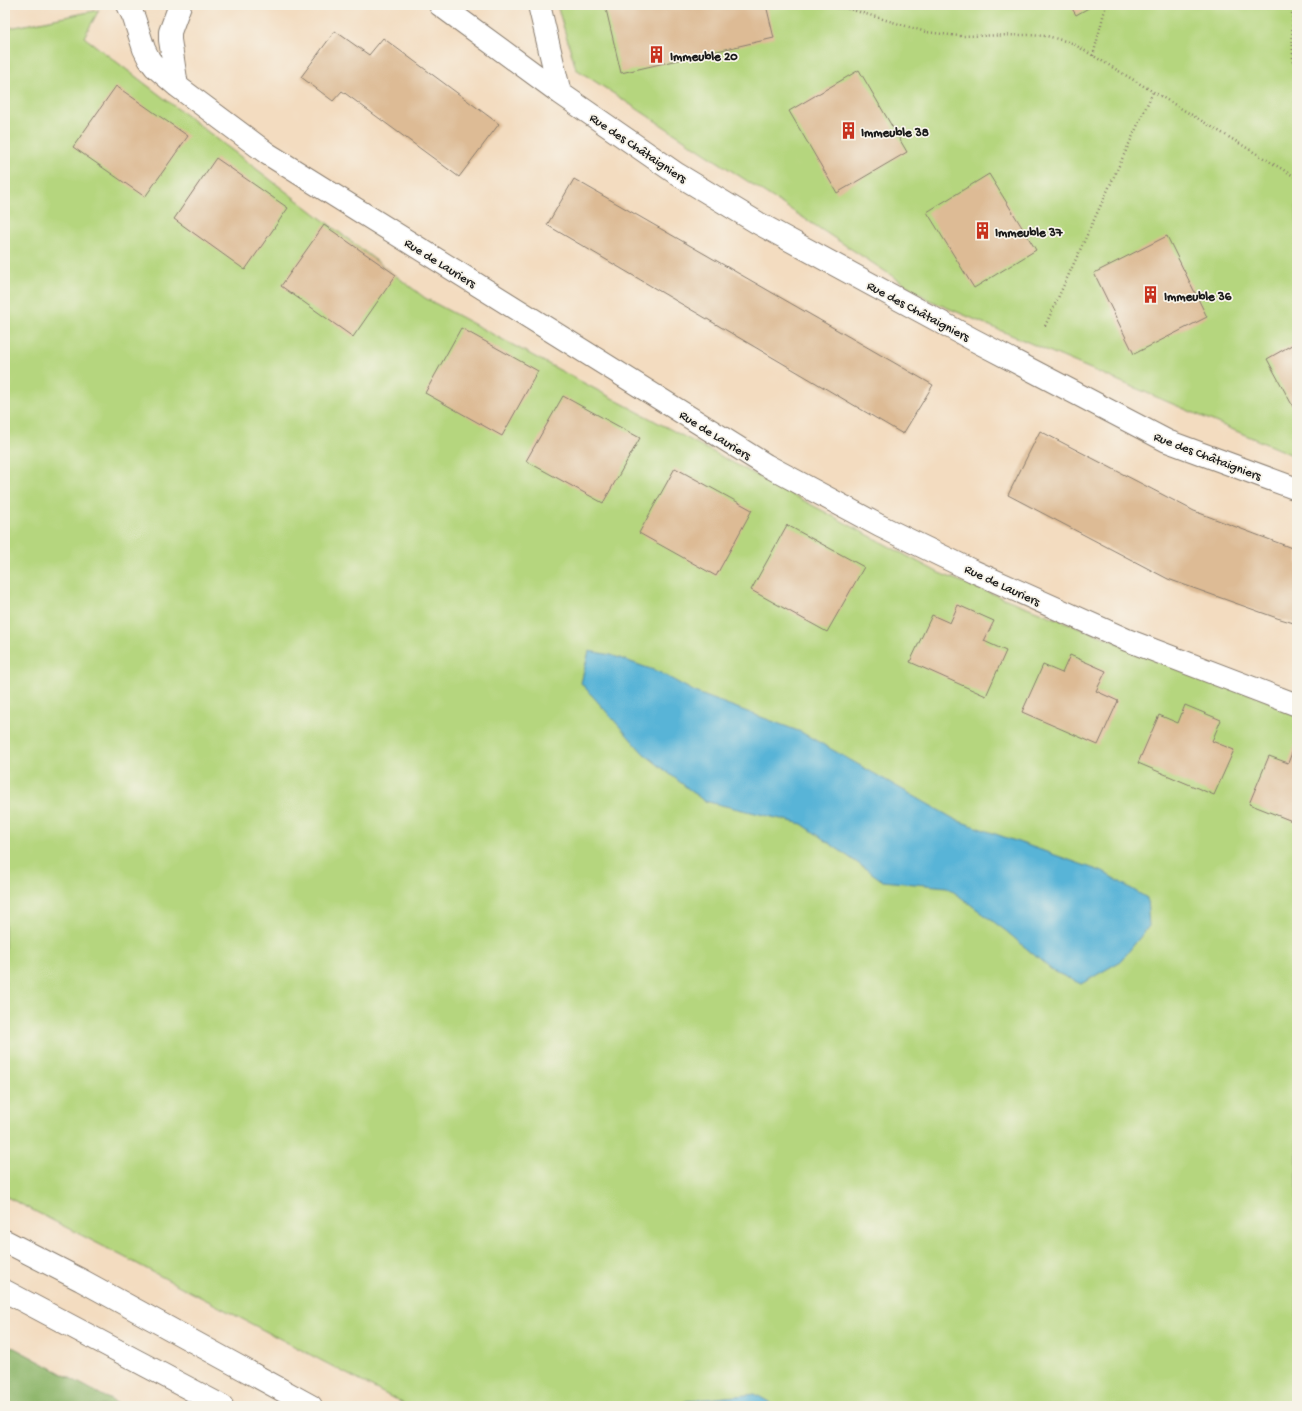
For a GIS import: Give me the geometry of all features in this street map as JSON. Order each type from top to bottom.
[{"type":"street","name":"Rue de Lauriers","points":[[128,5],[134,18],[140,39],[149,59],[155,67],[177,86],[268,154],[766,465],[887,529],[1092,625],[1127,640],[1297,705]]},
{"type":"street","points":[[177,86],[170,36],[180,5]]},
{"type":"street","name":"Rue des Châtaigniers","points":[[440,5],[560,93],[683,178],[758,223],[972,339],[1167,441],[1297,489]]},
{"type":"street","points":[[539,5],[560,93]]},
{"type":"street","points":[[5,1241],[81,1280],[311,1406]]},
{"type":"street","points":[[5,1291],[222,1406]]},
{"type":"path","points":[[836,5],[926,32],[959,36],[1047,36],[1072,43],[1296,178]]},
{"type":"path","points":[[1093,56],[1106,5]]},
{"type":"path","points":[[1292,5],[1293,64]]},
{"type":"path","points":[[1045,326],[1153,92]]},
{"type":"green space","points":[[557,5],[1297,5],[1297,457],[929,300],[576,69]]},
{"type":"green space","points":[[99,10],[84,37],[425,298],[939,573],[1297,712],[1297,1406],[408,1406],[5,1196],[5,29]]},
{"type":"green space","points":[[5,1343],[122,1406],[5,1406]]},
{"type":"water","points":[[589,651],[611,655],[659,672],[697,693],[801,732],[956,820],[1103,872],[1147,898],[1149,926],[1121,961],[1081,984],[1053,971],[1006,931],[947,887],[883,881],[802,824],[704,801],[643,753],[581,683]]},
{"type":"water","points":[[755,1394],[776,1406],[675,1406],[686,1401]]},
{"type":"building","name":"Immeuble 20","points":[[605,5],[766,5],[774,38],[621,73]]},
{"type":"building","points":[[1070,5],[1094,5],[1076,15]]},
{"type":"building","points":[[335,31],[369,55],[383,38],[499,124],[459,177],[342,91],[333,101],[301,77]]},
{"type":"building","name":"Immeuble 38","points":[[859,70],[907,152],[837,193],[789,111]]},
{"type":"building","points":[[116,86],[188,136],[145,197],[73,147]]},
{"type":"building","points":[[216,158],[288,208],[245,270],[174,219]]},
{"type":"building","name":"Immeuble 37","points":[[989,174],[1036,250],[974,288],[927,212]]},
{"type":"building","points":[[574,179],[933,385],[903,434],[547,225]]},
{"type":"building","points":[[324,225],[396,275],[353,337],[281,286]]},
{"type":"building","name":"Immeuble 36","points":[[1167,236],[1207,317],[1134,354],[1094,273]]},
{"type":"building","points":[[461,328],[538,371],[502,436],[425,393]]},
{"type":"building","points":[[1297,342],[1297,414],[1267,359]]},
{"type":"building","points":[[563,396],[640,438],[603,503],[526,461]]},
{"type":"building","points":[[1040,431],[1194,511],[1297,550],[1297,624],[1168,579],[1008,495]]},
{"type":"building","points":[[675,468],[752,510],[716,576],[639,533]]},
{"type":"building","points":[[787,525],[864,567],[827,632],[751,590]]},
{"type":"building","points":[[958,605],[994,621],[984,641],[1006,651],[986,696],[910,662],[932,615],[950,623]]},
{"type":"building","points":[[1070,655],[1106,671],[1096,691],[1118,701],[1098,745],[1022,712],[1043,665],[1062,673]]},
{"type":"building","points":[[1185,705],[1221,720],[1212,741],[1234,750],[1214,795],[1138,763],[1159,715],[1178,723]]},
{"type":"building","points":[[1295,745],[1297,746],[1297,823],[1249,804],[1269,756],[1288,763]]},
{"type":"place","name":"Immeuble 20","points":[[657,55]]},
{"type":"place","name":"Immeuble 38","points":[[848,131]]},
{"type":"place","name":"Immeuble 37","points":[[982,231]]},
{"type":"place","name":"Immeuble 36","points":[[1151,295]]}]
